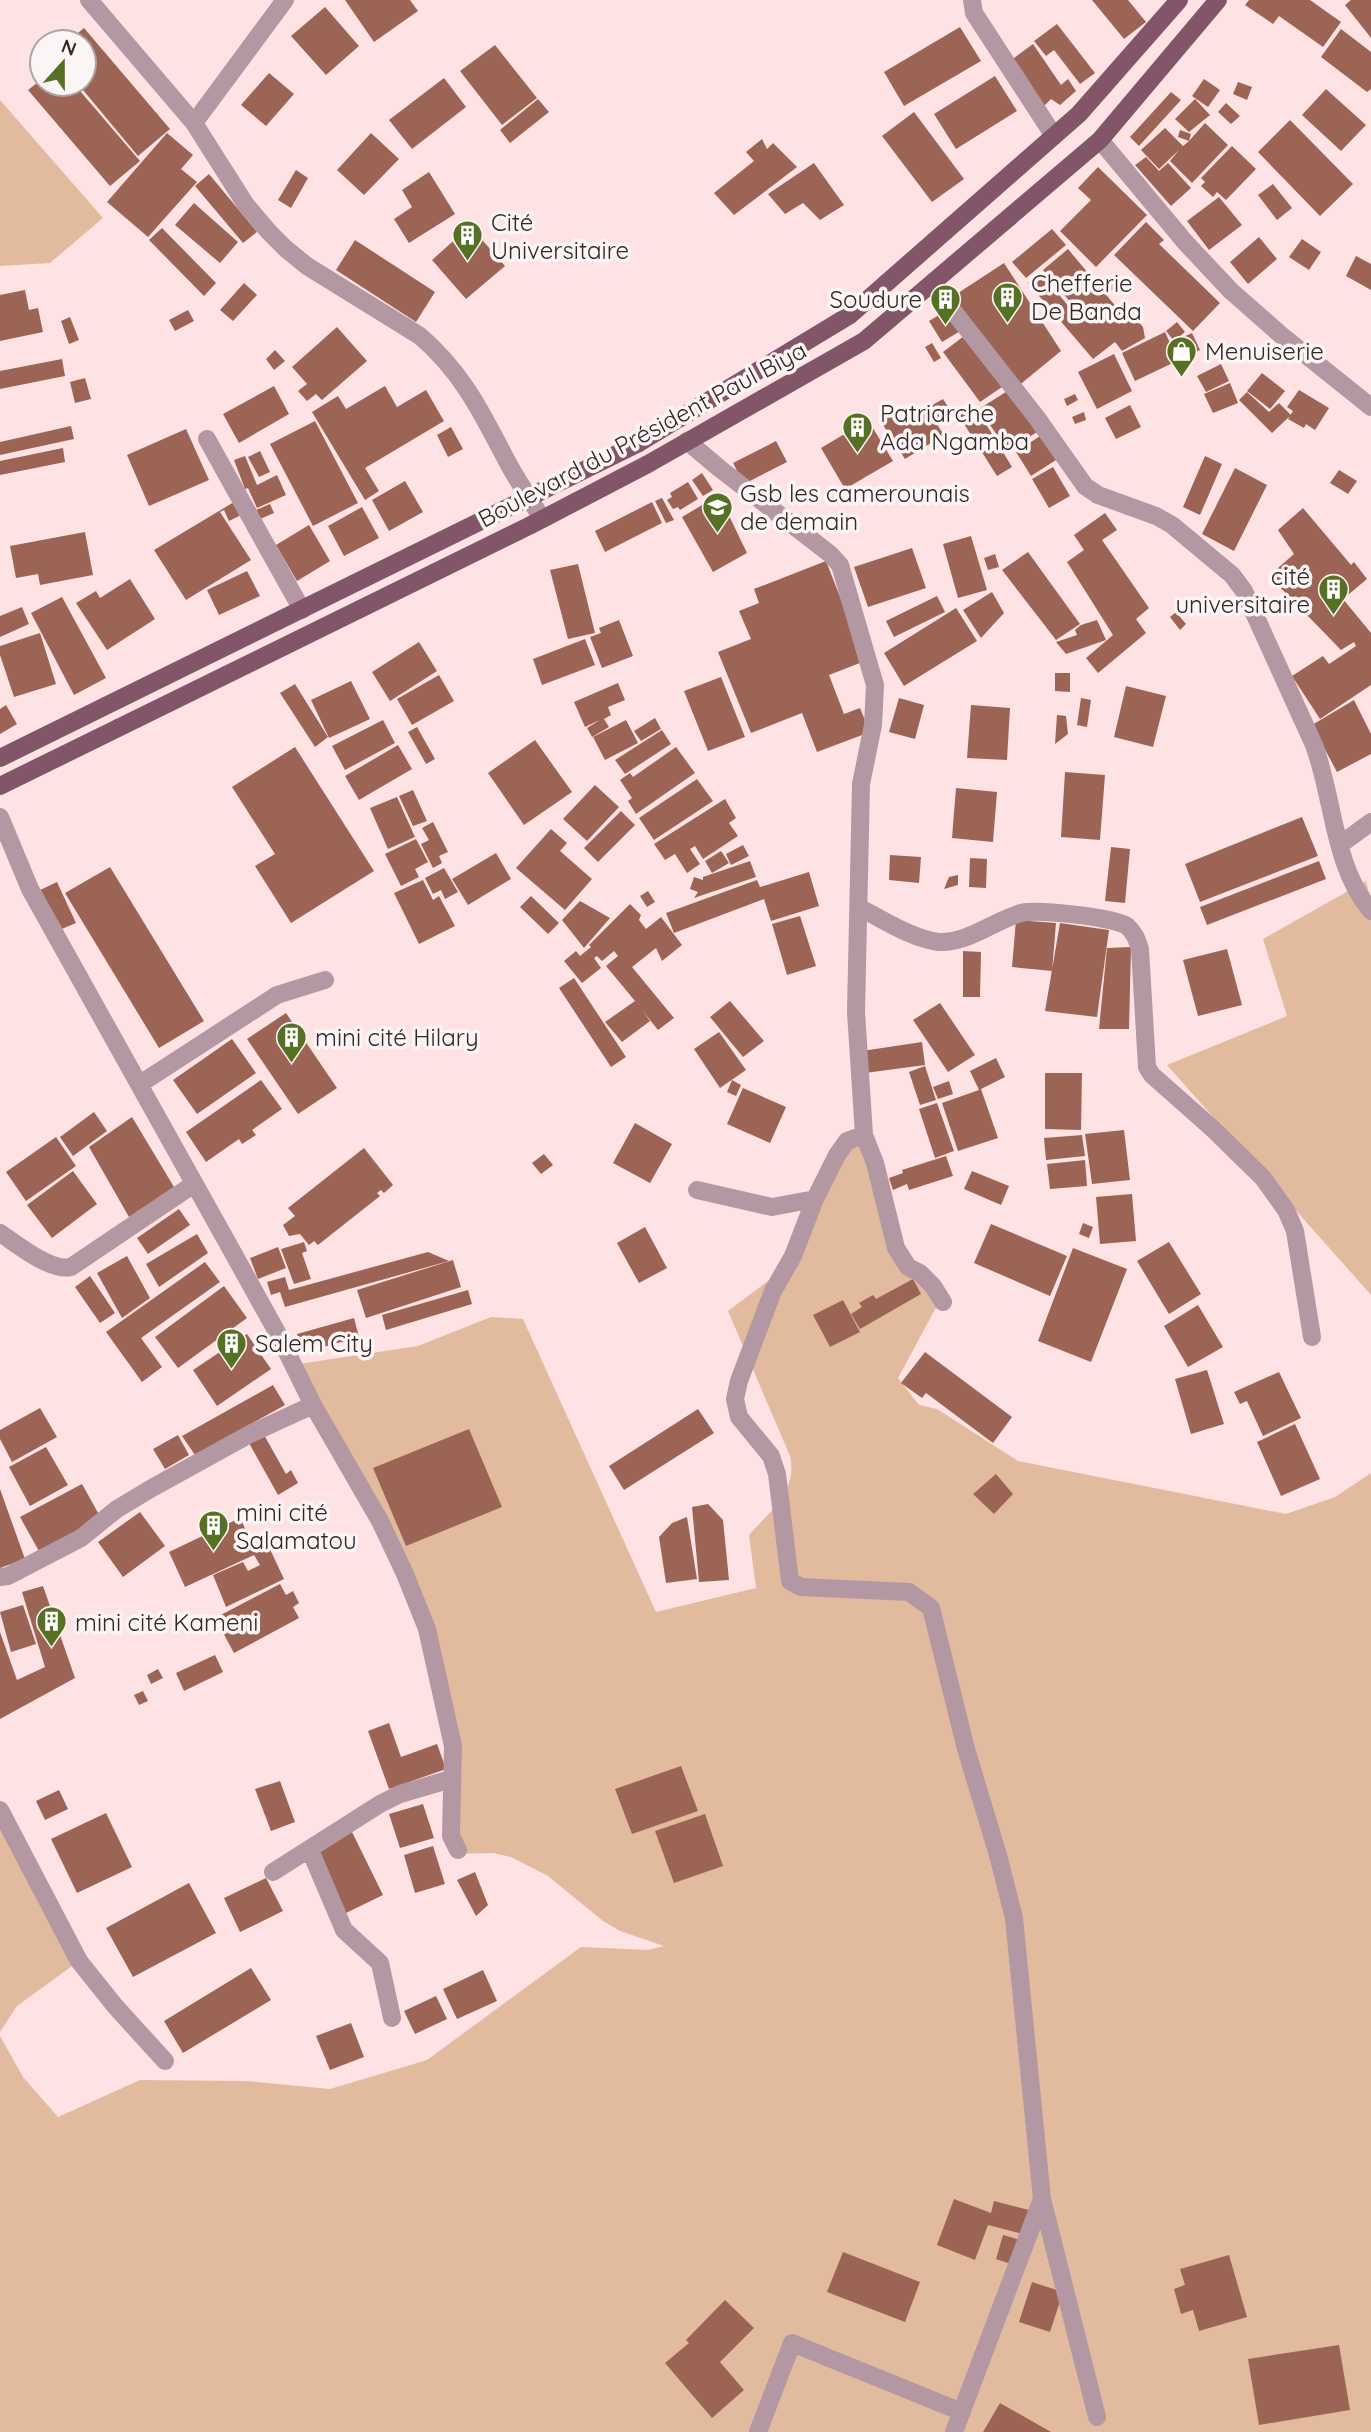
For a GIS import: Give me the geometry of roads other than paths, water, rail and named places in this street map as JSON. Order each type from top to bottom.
[{"type":"main road","name":"Boulevard du Président Paul Biya","points":[[0,758],[637,444],[850,315],[1079,114],[1180,0]]},
{"type":"main road","name":"Boulevard du Président Paul Biya","points":[[0,786],[542,519],[687,441],[863,341],[1100,140],[1218,0]]},
{"type":"street","points":[[89,0],[194,123],[246,205],[286,249],[420,336],[436,350],[467,386],[509,465],[542,519]]},
{"type":"street","points":[[194,123],[285,0]]},
{"type":"street","points":[[972,0],[974,13],[1054,136]]},
{"type":"street","points":[[1100,140],[1231,291],[1290,343],[1371,407]]},
{"type":"street","points":[[932,284],[1037,418],[1085,486],[1105,498],[1156,516],[1172,525],[1232,575],[1244,591],[1319,757],[1346,865],[1358,893],[1371,911]]},
{"type":"street","points":[[207,439],[302,610]]},
{"type":"street","points":[[687,441],[830,554],[840,565],[875,685],[873,725],[861,784],[856,1012],[864,1135],[875,1163],[896,1248],[908,1267],[920,1273],[933,1286],[943,1302]]},
{"type":"street","points":[[0,817],[30,889],[278,1334],[313,1405],[380,1521],[405,1574],[427,1629],[453,1746],[451,1836],[458,1850]]},
{"type":"street","points":[[1341,844],[1371,822]]},
{"type":"street","points":[[860,908],[922,939],[943,942],[973,934],[1021,913],[1039,911],[1106,919],[1125,924],[1135,934],[1140,949],[1147,1067],[1152,1075],[1263,1178],[1286,1209],[1295,1231],[1312,1337]]},
{"type":"street","points":[[140,1084],[277,995],[325,980]]},
{"type":"street","points":[[864,1135],[847,1141],[815,1199],[793,1256],[773,1291],[738,1381],[736,1409],[739,1417],[771,1456],[776,1474],[790,1581],[801,1587],[909,1592],[932,1608],[966,1749],[1014,1918],[1042,2199],[1097,2417]]},
{"type":"street","points":[[0,1233],[44,1261],[64,1269],[71,1267],[194,1184]]},
{"type":"street","points":[[697,1190],[772,1207],[815,1199]]},
{"type":"street","points":[[0,1577],[8,1576],[81,1538],[117,1509],[252,1433],[313,1405]]},
{"type":"street","points":[[273,1872],[392,1798],[452,1779]]},
{"type":"street","points":[[0,1810],[79,1961],[164,2062]]},
{"type":"street","points":[[310,1850],[344,1930],[380,1964],[392,2018]]},
{"type":"street","points":[[954,2432],[1042,2199]]},
{"type":"street","points":[[758,2432],[792,2343],[962,2412]]},
{"type":"place","name":"Cité Universitaire","points":[[468,263]]},
{"type":"place","name":"Chefferie De Banda","points":[[1008,324]]},
{"type":"place","name":"Soudure","points":[[945,326]]},
{"type":"place","name":"Menuiserie","points":[[1182,378]]},
{"type":"place","name":"Patriarche Ada Ngamba","points":[[857,454]]},
{"type":"place","name":"Gsb les camerounais de demain","points":[[717,534]]},
{"type":"place","name":"cité universitaire","points":[[1333,617]]},
{"type":"place","name":"mini cité Hilary","points":[[292,1064]]},
{"type":"place","name":"Salem City","points":[[232,1370]]},
{"type":"place","name":"mini cité Salamatou","points":[[213,1553]]},
{"type":"place","name":"mini cité Kameni","points":[[52,1649]]}]
